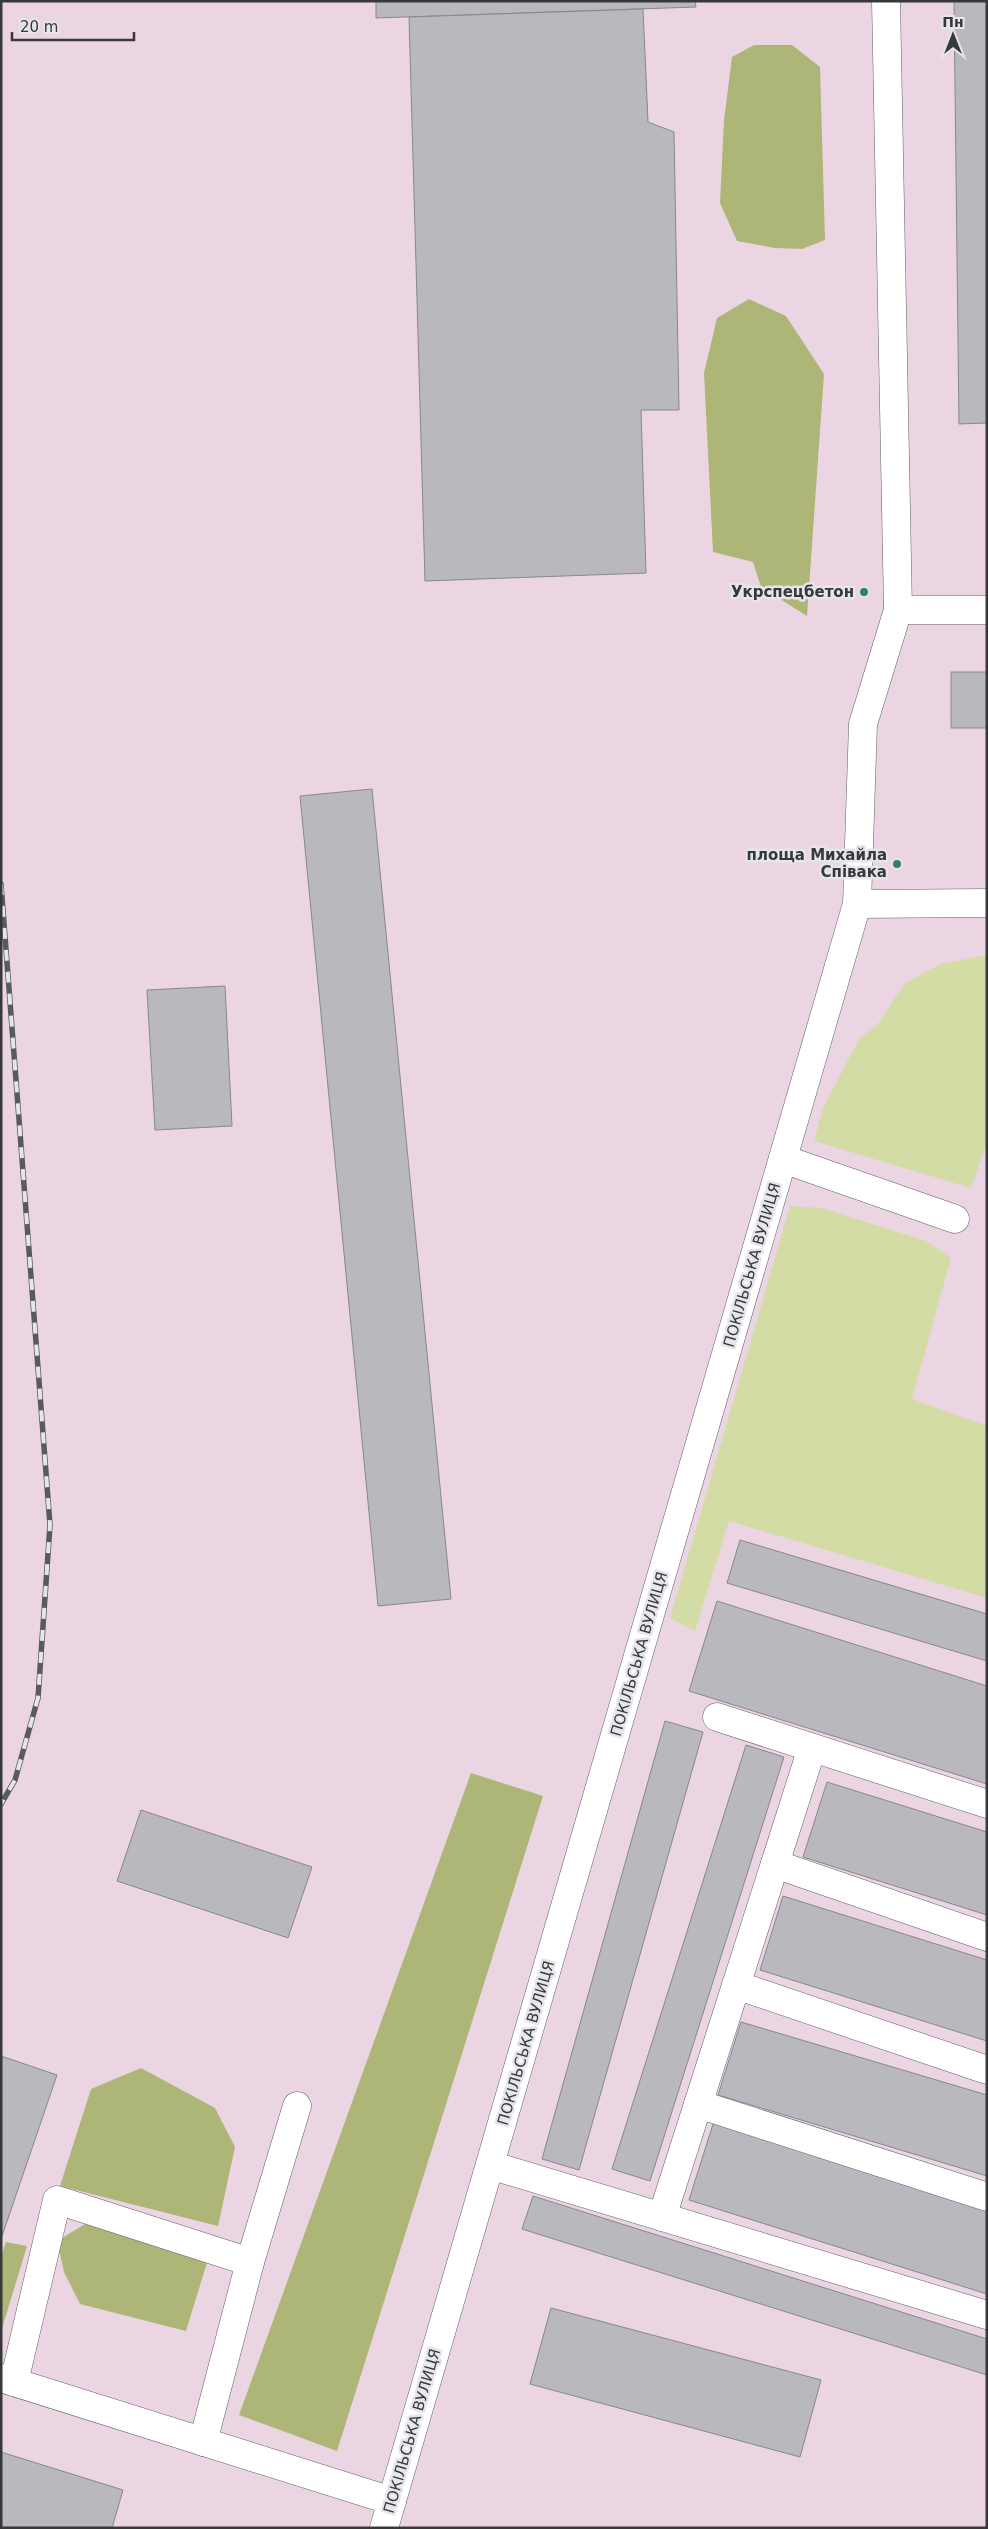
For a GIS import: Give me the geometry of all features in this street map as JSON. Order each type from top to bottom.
[{"type":"street","name":"ПОКІЛЬСЬКА ВУЛИЦЯ","points":[[384,2528],[857,904],[863,724],[898,610],[886,1]]},
{"type":"street","points":[[898,610],[987,610]]},
{"type":"street","points":[[857,904],[987,903]]},
{"type":"street","points":[[783,1159],[955,1218]]},
{"type":"street","points":[[717,1717],[987,1804]]},
{"type":"street","points":[[662,2217],[812,1748]]},
{"type":"street","points":[[775,1864],[987,1937]]},
{"type":"street","points":[[736,1985],[987,2070]]},
{"type":"street","points":[[698,2104],[987,2196]]},
{"type":"street","points":[[203,2442],[250,2262],[297,2106]]},
{"type":"street","points":[[490,2165],[987,2315]]},
{"type":"street","points":[[250,2262],[57,2200],[8,2380],[392,2501]]},
{"type":"shaded area","points":[[1,1],[987,1],[987,2528],[1,2528]]},
{"type":"green space","points":[[754,45],[792,45],[820,67],[825,240],[802,249],[775,248],[737,241],[720,203],[724,120],[732,57]]},
{"type":"green space","points":[[749,299],[786,316],[824,374],[807,616],[761,587],[753,562],[713,552],[704,373],[717,318]]},
{"type":"green space","points":[[987,955],[987,1141],[971,1188],[814,1141],[822,1110],[859,1039],[878,1024],[904,984],[940,964]]},
{"type":"green space","points":[[790,1206],[822,1208],[926,1241],[951,1258],[912,1399],[987,1426],[987,1598],[729,1521],[695,1631],[670,1618]]},
{"type":"green space","points":[[471,1773],[543,1796],[337,2451],[239,2415]]},
{"type":"green space","points":[[141,2068],[215,2108],[235,2147],[218,2226],[60,2186],[91,2089]]},
{"type":"green space","points":[[90,2221],[209,2256],[186,2331],[80,2304],[64,2272],[57,2241]]},
{"type":"green space","points":[[6,2242],[27,2246],[1,2332],[1,2256]]},
{"type":"building","points":[[376,1],[695,1],[696,7],[376,18]]},
{"type":"building","points":[[954,1],[987,1],[987,423],[959,424]]},
{"type":"building","points":[[643,9],[648,122],[674,132],[679,410],[641,410],[646,573],[425,581],[409,17]]},
{"type":"building","points":[[951,672],[987,672],[987,728],[951,728]]},
{"type":"building","points":[[372,789],[451,1599],[378,1606],[300,796]]},
{"type":"building","points":[[225,986],[232,1126],[155,1130],[147,990]]},
{"type":"building","points":[[740,1540],[987,1614],[987,1661],[727,1583]]},
{"type":"building","points":[[717,1601],[987,1686],[987,1784],[689,1691]]},
{"type":"building","points":[[665,1721],[703,1732],[579,2170],[542,2159]]},
{"type":"building","points":[[746,1745],[784,1757],[650,2181],[612,2169]]},
{"type":"building","points":[[827,1782],[987,1832],[987,1915],[803,1857]]},
{"type":"building","points":[[141,1810],[312,1867],[288,1938],[117,1881]]},
{"type":"building","points":[[783,1896],[987,1960],[987,2041],[760,1970]]},
{"type":"building","points":[[741,2022],[987,2095],[987,2176],[718,2095]]},
{"type":"building","points":[[1,2056],[57,2075],[1,2239]]},
{"type":"building","points":[[714,2121],[987,2206],[987,2294],[689,2200]]},
{"type":"building","points":[[533,2196],[987,2339],[987,2375],[522,2229]]},
{"type":"building","points":[[551,2308],[821,2380],[800,2457],[530,2384]]},
{"type":"building","points":[[1,2452],[123,2490],[112,2528],[1,2528]]},
{"type":"railway","points":[[1,884],[50,1525],[38,1698],[15,1780],[1,1804]]},
{"type":"place","name":"Укрспецбетон","points":[[864,592]]},
{"type":"place","name":"площа Михайла Співака","points":[[897,864]]}]
